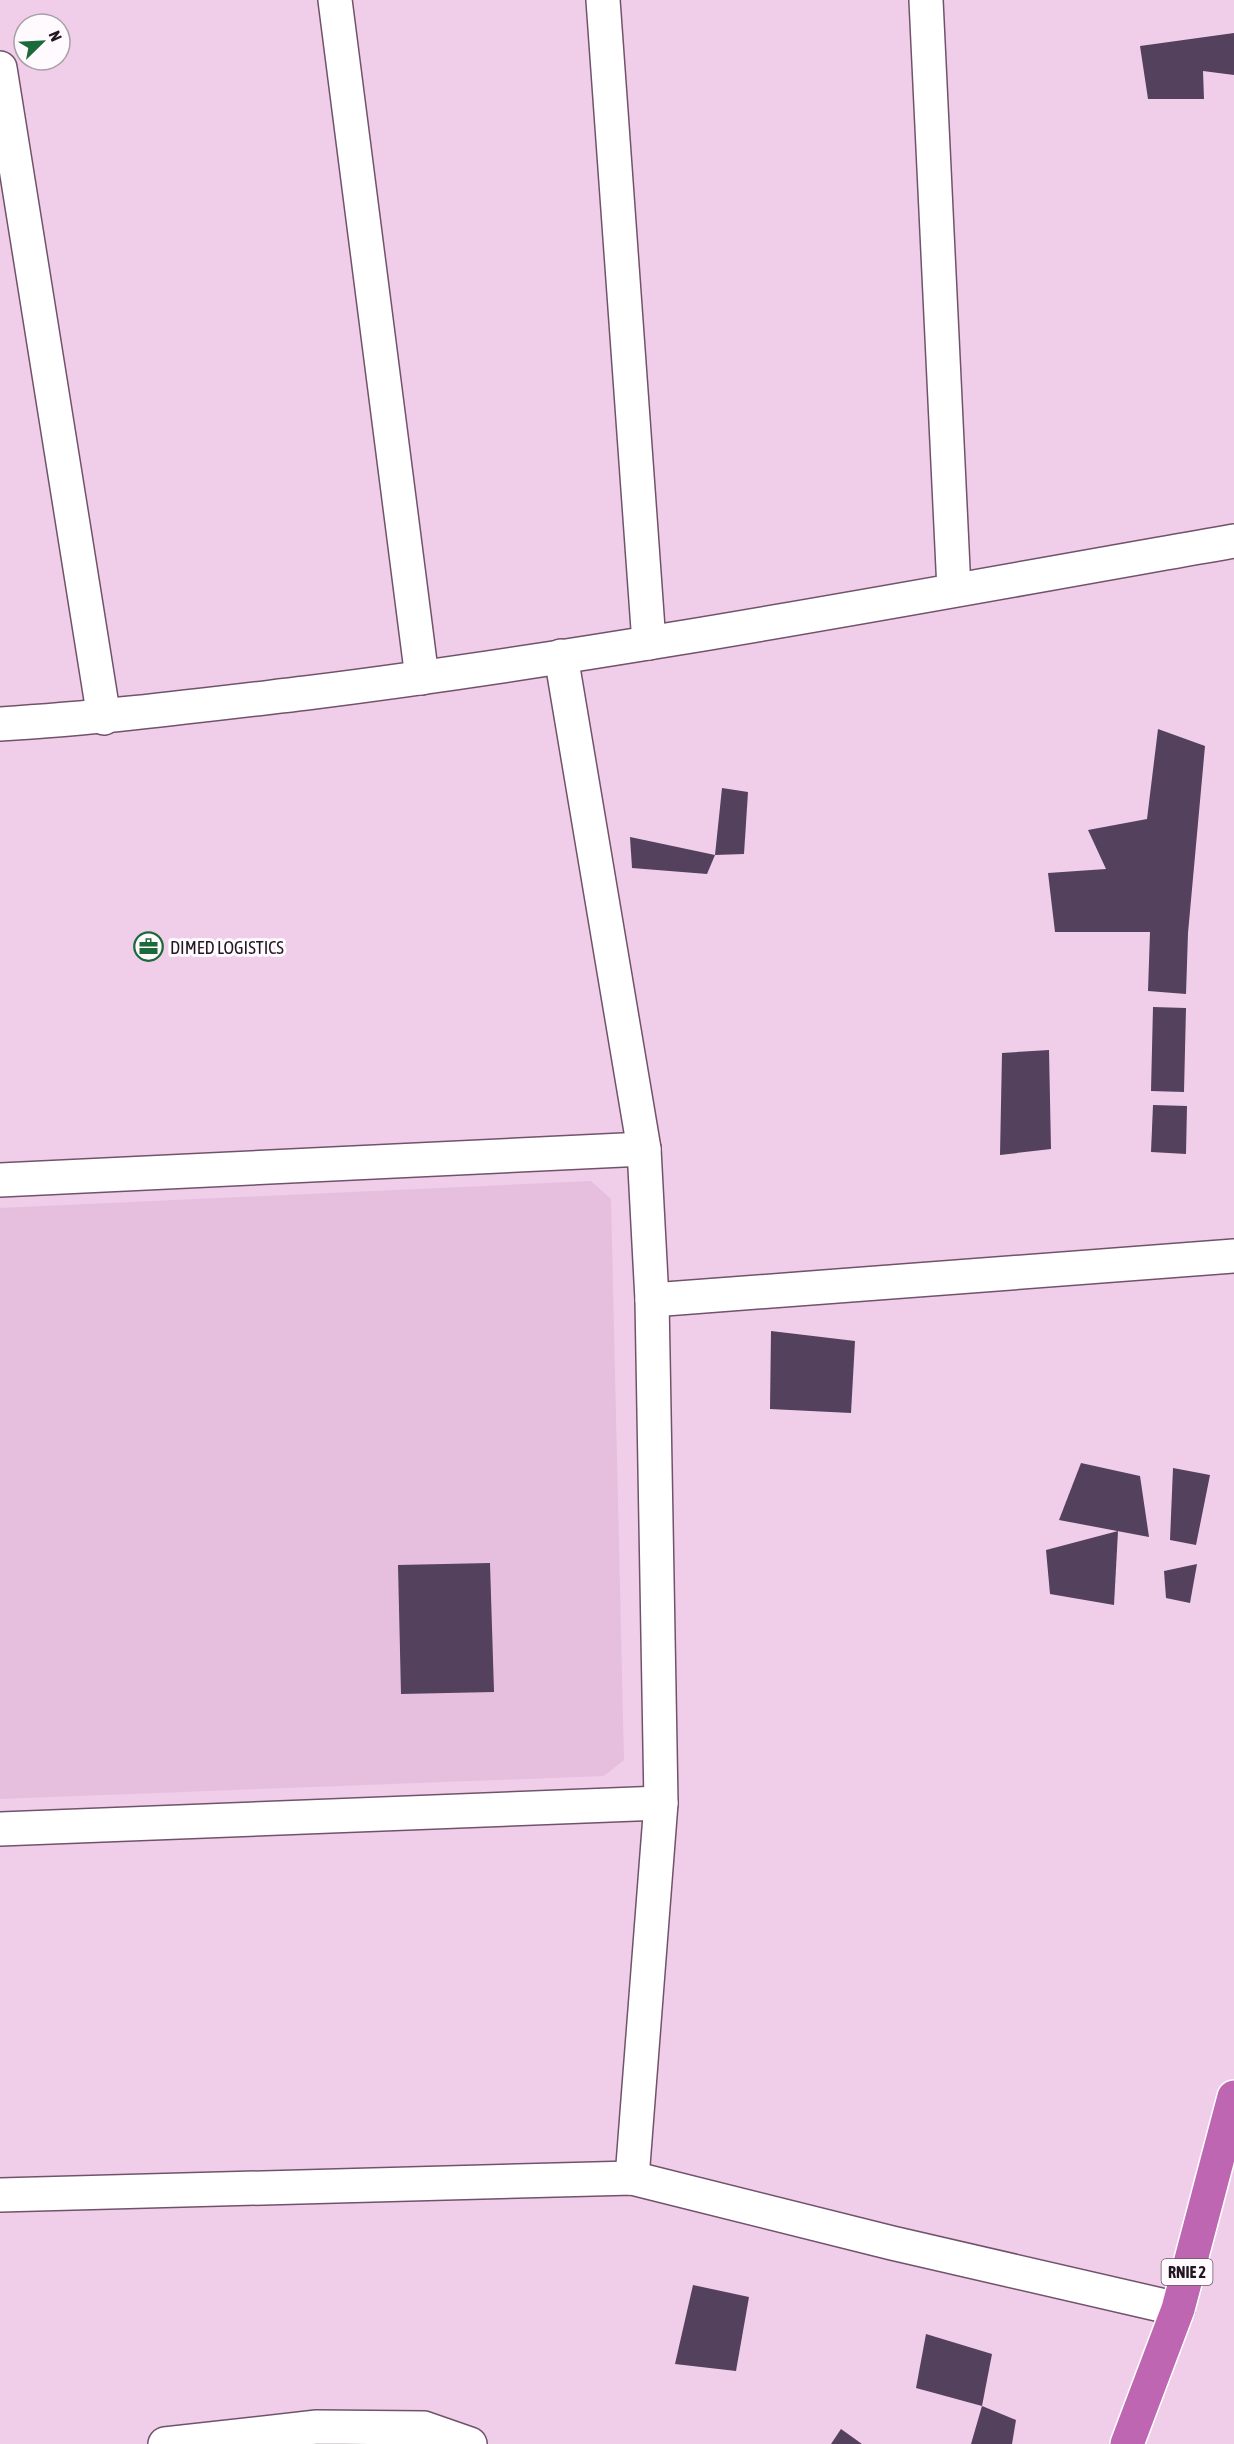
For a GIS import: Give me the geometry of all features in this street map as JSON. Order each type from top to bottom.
[{"type":"highway","name":"RNIE 2","points":[[1127,2444],[1178,2308],[1234,2097]]},
{"type":"street","points":[[336,0],[422,678]]},
{"type":"street","points":[[603,0],[649,643]]},
{"type":"street","points":[[926,0],[954,590]]},
{"type":"street","points":[[0,68],[104,718]]},
{"type":"street","points":[[0,724],[104,718],[422,678],[649,643],[1234,541]]},
{"type":"street","points":[[561,656],[644,1149],[652,1300],[661,1803],[632,2178]]},
{"type":"street","points":[[0,1180],[644,1149]]},
{"type":"street","points":[[652,1300],[1234,1256]]},
{"type":"street","points":[[0,1829],[661,1803]]},
{"type":"street","points":[[0,2195],[632,2178],[892,2243],[1178,2308]]},
{"type":"street","points":[[165,2444],[317,2427],[424,2428],[470,2444]]},
{"type":"shaded area","points":[[591,1181],[611,1199],[624,1760],[604,1776],[0,1799],[0,1208]]},
{"type":"building","points":[[1234,33],[1234,75],[1203,71],[1204,99],[1148,99],[1140,46]]},
{"type":"building","points":[[1158,729],[1205,746],[1188,933],[1186,994],[1148,991],[1150,932],[1055,932],[1048,873],[1106,869],[1088,830],[1147,819]]},
{"type":"building","points":[[722,788],[748,792],[744,854],[715,855]]},
{"type":"building","points":[[630,837],[715,855],[707,874],[632,868]]},
{"type":"building","points":[[1153,1007],[1186,1008],[1184,1092],[1151,1091]]},
{"type":"building","points":[[1049,1050],[1051,1149],[1000,1155],[1002,1053]]},
{"type":"building","points":[[1153,1105],[1187,1106],[1186,1154],[1151,1152]]},
{"type":"building","points":[[771,1331],[855,1341],[851,1413],[770,1409]]},
{"type":"building","points":[[1081,1463],[1140,1476],[1149,1537],[1059,1520]]},
{"type":"building","points":[[1173,1468],[1210,1475],[1196,1545],[1170,1540]]},
{"type":"building","points":[[1118,1531],[1114,1605],[1050,1594],[1046,1550]]},
{"type":"building","points":[[490,1563],[494,1692],[401,1694],[398,1565]]},
{"type":"building","points":[[1197,1564],[1190,1603],[1166,1598],[1164,1571]]},
{"type":"building","points":[[693,2285],[749,2297],[736,2371],[675,2364]]},
{"type":"building","points":[[926,2334],[992,2354],[982,2406],[916,2388]]},
{"type":"building","points":[[982,2406],[1016,2420],[1012,2444],[971,2444]]},
{"type":"building","points":[[841,2429],[862,2444],[831,2444]]},
{"type":"place","name":"DIMED LOGISTICS","points":[[149,947]]}]
